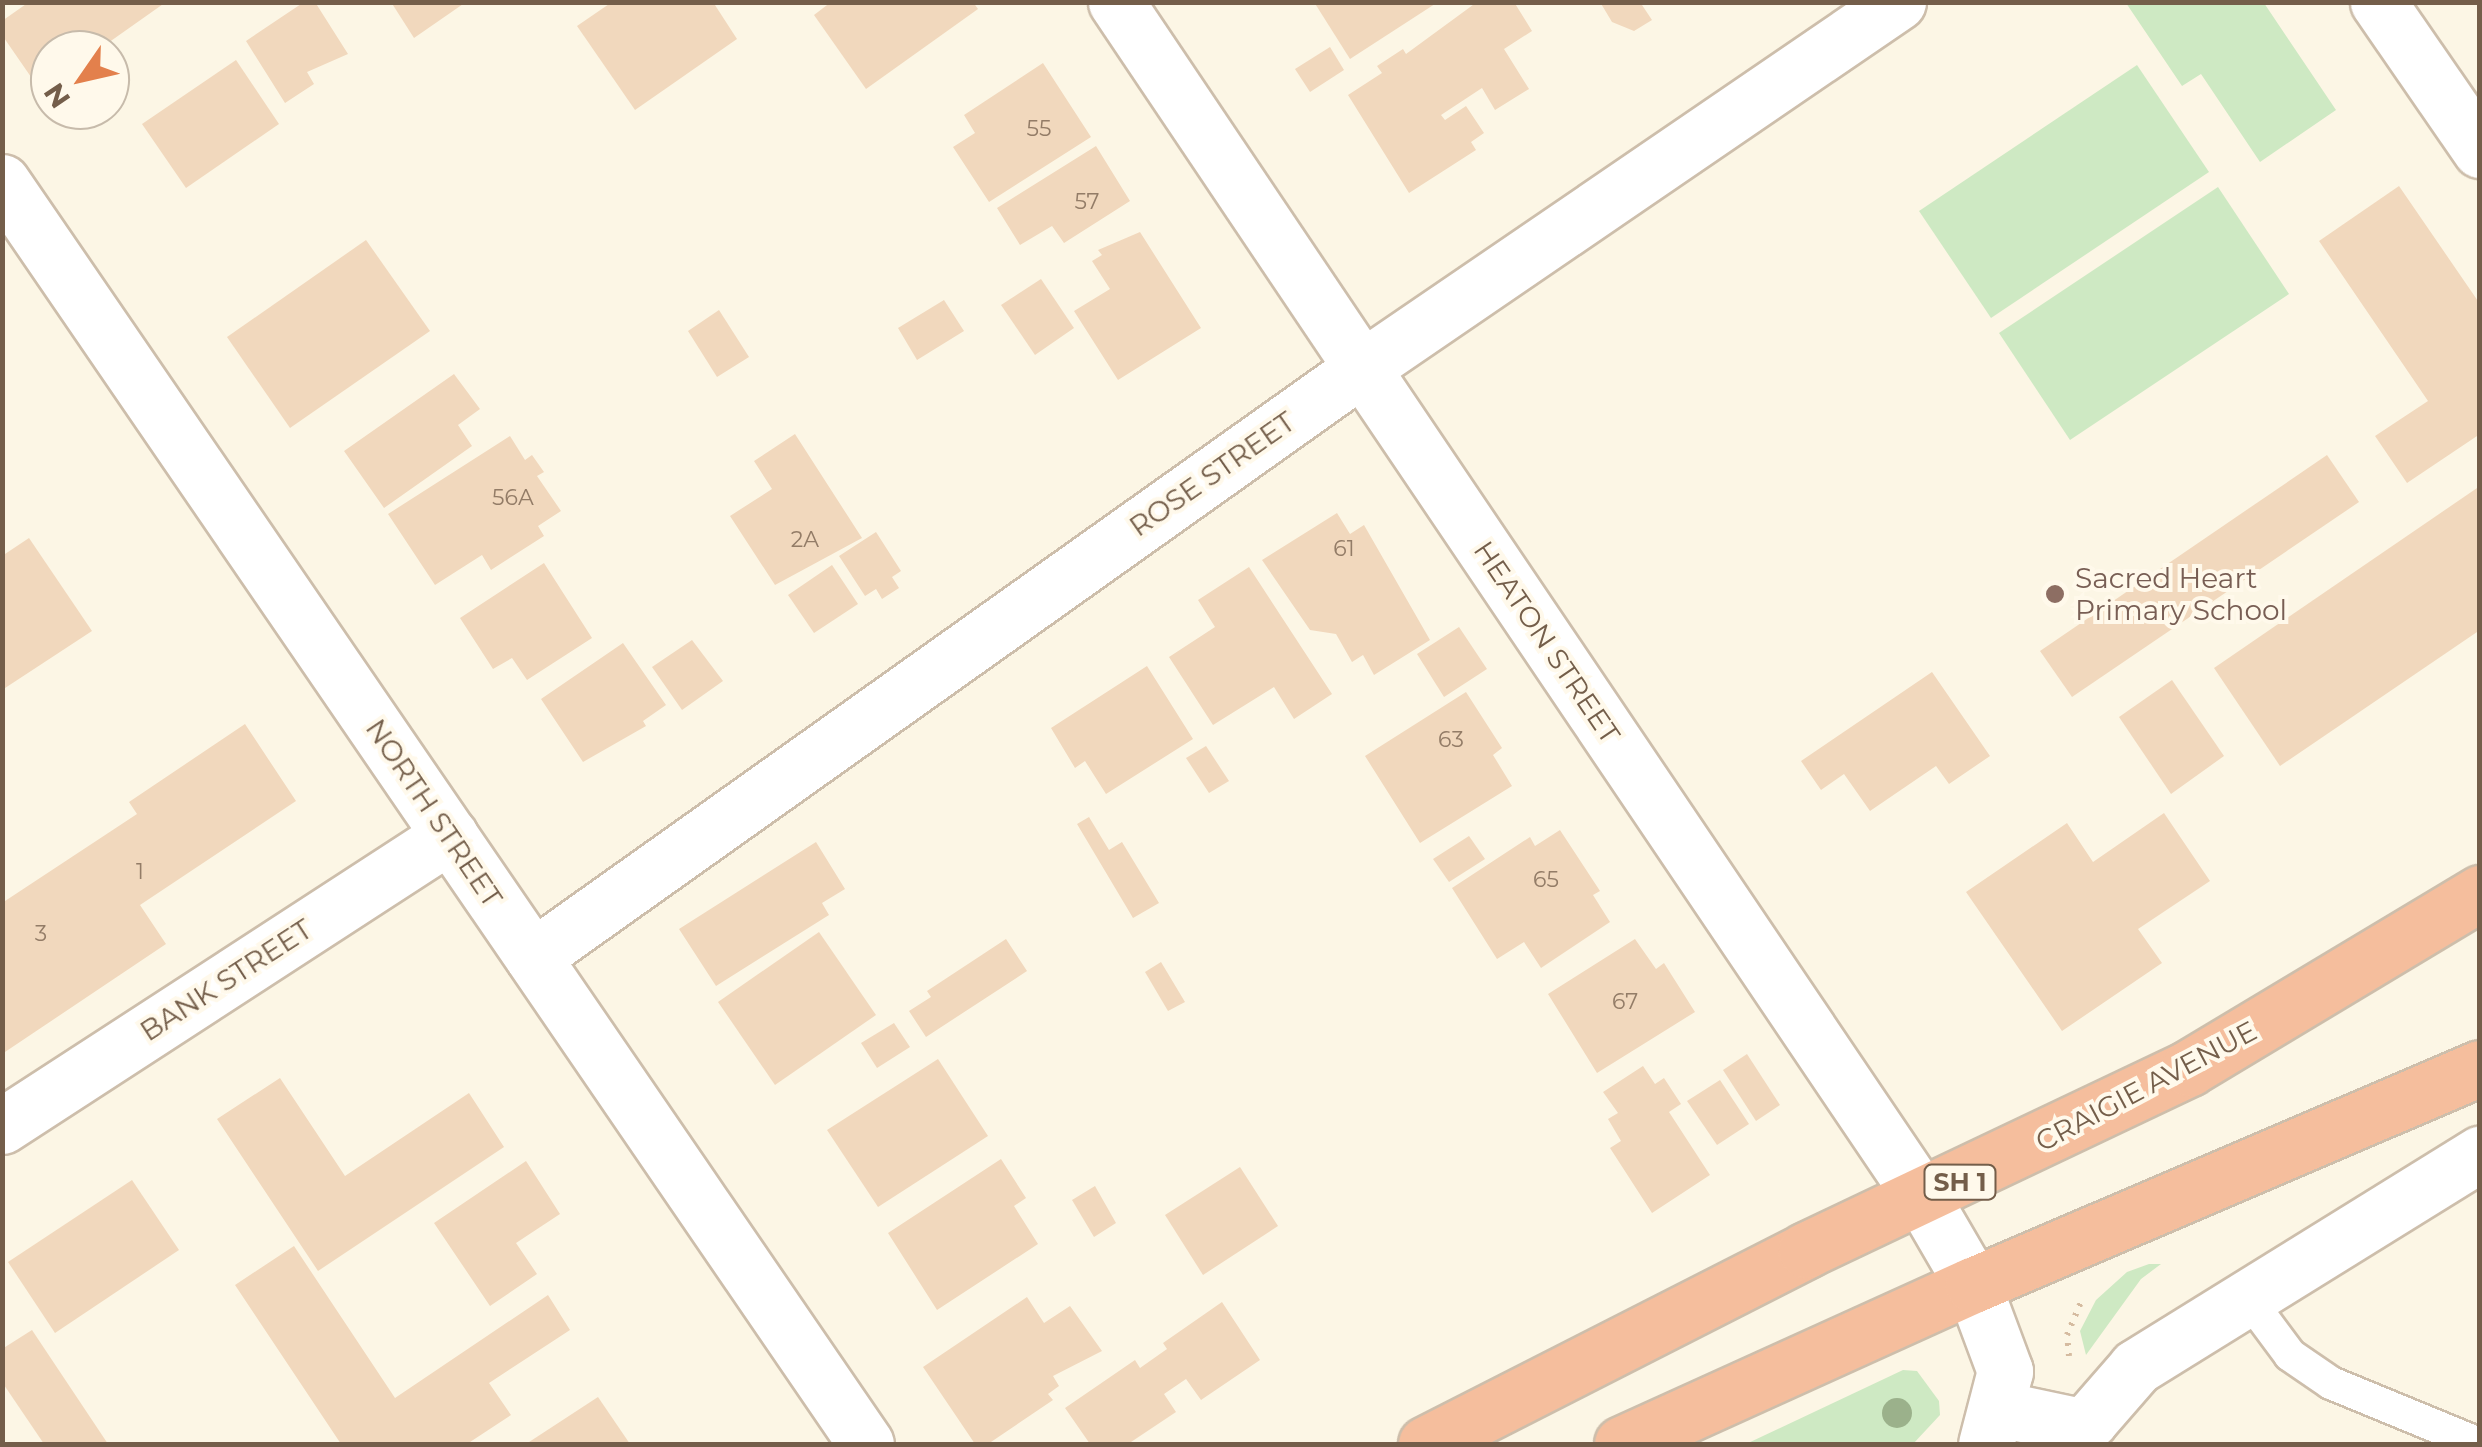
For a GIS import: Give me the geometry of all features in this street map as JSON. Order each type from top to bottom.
[{"type":"highway","name":"CRAIGIE AVENUE","points":[[1426,1444],[1806,1250],[1923,1200],[2189,1068],[2480,893]]},
{"type":"highway","points":[[1622,1444],[1973,1285],[2480,1068]]},
{"type":"street","name":"HEATON STREET","points":[[1116,2],[1923,1200],[1973,1285],[2005,1370],[1993,1427]]},
{"type":"street","name":"ROSE STREET","points":[[533,957],[1362,368],[1898,2]]},
{"type":"street","points":[[2378,2],[2480,150]]},
{"type":"street","name":"NORTH STREET","points":[[2,182],[866,1444]]},
{"type":"street","name":"BANK STREET","points":[[2,1126],[450,835]]},
{"type":"street","points":[[1993,1427],[2075,1425],[2090,1420],[2136,1367],[2480,1154]]},
{"type":"lane","points":[[2247,1297],[2290,1355],[2331,1383],[2446,1436],[2479,1444]]},
{"type":"green space","points":[[2126,3],[2264,3],[2336,110],[2260,162],[2201,74],[2182,86]]},
{"type":"green space","points":[[2137,65],[2209,172],[1991,318],[1919,211]]},
{"type":"green space","points":[[2218,187],[2289,294],[2070,440],[1999,333]]},
{"type":"green space","points":[[2161,1264],[2141,1279],[2086,1355],[2080,1331],[2096,1300],[2127,1272]]},
{"type":"green space","points":[[1903,1370],[1917,1371],[1939,1401],[1940,1415],[1913,1444],[1746,1444]]},
{"type":"building","points":[[29,2],[166,2],[126,30],[30,30],[30,76],[2,35],[2,21]]},
{"type":"building","points":[[304,2],[315,2],[348,54],[307,72],[314,84],[285,103],[246,41]]},
{"type":"building","points":[[391,2],[466,2],[414,38]]},
{"type":"building","points":[[612,2],[713,2],[737,39],[635,110],[577,26]]},
{"type":"building","points":[[831,2],[973,2],[978,9],[866,89],[814,15]]},
{"type":"building","points":[[1314,2],[1438,2],[1350,59]]},
{"type":"building","points":[[1477,2],[1514,2],[1532,31],[1504,49],[1529,89],[1495,110],[1482,88],[1441,115],[1445,120],[1466,106],[1484,133],[1471,142],[1476,150],[1409,193],[1348,95],[1382,73],[1377,66],[1403,49],[1406,54]]},
{"type":"building","points":[[1600,2],[1640,2],[1652,20],[1634,31],[1612,22]]},
{"type":"building","points":[[1330,47],[1344,70],[1310,92],[1295,69]]},
{"type":"building","points":[[236,60],[279,124],[186,188],[142,124]]},
{"type":"building","points":[[1043,63],[1091,137],[989,202],[953,147],[975,133],[964,115]]},
{"type":"building","points":[[1096,146],[1130,201],[1064,243],[1052,226],[1020,245],[997,208]]},
{"type":"building","points":[[2399,186],[2480,304],[2480,434],[2407,483],[2375,436],[2428,401],[2319,241]]},
{"type":"building","points":[[1140,232],[1201,328],[1118,380],[1074,311],[1110,289],[1092,261],[1102,255],[1098,250]]},
{"type":"building","points":[[366,240],[430,331],[290,428],[227,337]]},
{"type":"building","points":[[1041,279],[1074,328],[1035,355],[1001,305]]},
{"type":"building","points":[[944,300],[964,331],[917,360],[898,328]]},
{"type":"building","points":[[719,310],[749,357],[717,377],[688,331]]},
{"type":"building","points":[[454,374],[480,409],[458,425],[472,446],[384,508],[344,451]]},
{"type":"building","points":[[795,434],[862,538],[775,585],[730,516],[772,489],[754,461]]},
{"type":"building","points":[[510,436],[525,460],[532,455],[544,472],[537,476],[561,511],[538,526],[544,536],[491,570],[482,555],[435,585],[388,514]]},
{"type":"building","points":[[2327,455],[2359,502],[2072,697],[2040,651]]},
{"type":"building","points":[[2480,486],[2480,630],[2280,766],[2214,668]]},
{"type":"building","points":[[1337,513],[1350,534],[1364,525],[1430,640],[1374,675],[1363,655],[1352,662],[1336,634],[1310,630],[1262,560]]},
{"type":"building","points":[[876,532],[901,571],[892,577],[899,588],[882,599],[876,589],[865,596],[839,556]]},
{"type":"building","points":[[29,538],[92,631],[2,690],[2,556]]},
{"type":"building","points":[[544,563],[592,638],[527,680],[512,658],[493,669],[460,618]]},
{"type":"building","points":[[832,565],[858,604],[814,633],[788,595]]},
{"type":"building","points":[[1249,567],[1332,694],[1294,719],[1274,687],[1213,725],[1169,657],[1215,627],[1198,600]]},
{"type":"building","points":[[1459,627],[1487,669],[1444,697],[1417,654]]},
{"type":"building","points":[[692,640],[723,681],[682,710],[652,667]]},
{"type":"building","points":[[623,643],[666,705],[643,721],[646,726],[583,762],[541,699]]},
{"type":"building","points":[[1147,666],[1193,739],[1106,794],[1085,761],[1075,768],[1051,728]]},
{"type":"building","points":[[1932,672],[1990,756],[1949,784],[1936,766],[1870,811],[1844,774],[1821,790],[1801,761]]},
{"type":"building","points":[[2172,680],[2224,756],[2171,794],[2119,717]]},
{"type":"building","points":[[1466,692],[1502,748],[1493,755],[1512,786],[1420,843],[1365,756]]},
{"type":"building","points":[[245,724],[296,801],[140,905],[166,944],[2,1054],[2,903],[137,814],[129,802]]},
{"type":"building","points":[[1206,746],[1229,781],[1209,793],[1186,758]]},
{"type":"building","points":[[2164,813],[2210,881],[2138,929],[2162,963],[2062,1031],[1966,892],[2067,823],[2093,862]]},
{"type":"building","points":[[1089,817],[1109,850],[1122,842],[1159,903],[1133,918],[1077,824]]},
{"type":"building","points":[[1560,830],[1600,891],[1593,895],[1610,922],[1541,968],[1524,942],[1497,959],[1452,888],[1530,837],[1535,846]]},
{"type":"building","points":[[1469,836],[1485,859],[1449,882],[1433,859]]},
{"type":"building","points":[[816,842],[845,889],[822,903],[829,915],[716,986],[679,929]]},
{"type":"building","points":[[819,932],[876,1015],[775,1085],[718,1002]]},
{"type":"building","points":[[1006,939],[1027,971],[926,1037],[909,1011],[931,997],[927,991]]},
{"type":"building","points":[[1635,939],[1656,969],[1664,963],[1695,1012],[1597,1073],[1548,994]]},
{"type":"building","points":[[1161,962],[1185,1002],[1168,1011],[1145,972]]},
{"type":"building","points":[[894,1023],[910,1047],[877,1068],[861,1043]]},
{"type":"building","points":[[1747,1054],[1780,1105],[1756,1121],[1723,1070]]},
{"type":"building","points":[[938,1059],[988,1136],[878,1207],[827,1130]]},
{"type":"building","points":[[1643,1066],[1655,1084],[1664,1078],[1681,1104],[1669,1112],[1710,1175],[1652,1213],[1610,1148],[1621,1141],[1608,1119],[1618,1113],[1603,1092]]},
{"type":"building","points":[[280,1078],[345,1176],[469,1093],[504,1147],[318,1271],[217,1119]]},
{"type":"building","points":[[1720,1080],[1749,1124],[1717,1145],[1687,1101]]},
{"type":"building","points":[[1001,1159],[1026,1198],[1014,1206],[1038,1244],[937,1310],[888,1233]]},
{"type":"building","points":[[526,1161],[560,1214],[516,1243],[537,1274],[490,1306],[434,1223]]},
{"type":"building","points":[[1240,1167],[1278,1226],[1203,1275],[1165,1215]]},
{"type":"building","points":[[132,1180],[179,1250],[55,1333],[8,1262]]},
{"type":"building","points":[[1095,1186],[1116,1223],[1094,1237],[1072,1200]]},
{"type":"building","points":[[294,1246],[395,1398],[548,1295],[570,1330],[489,1383],[511,1415],[467,1444],[341,1444],[235,1285]]},
{"type":"building","points":[[1027,1297],[1044,1323],[1070,1306],[1102,1351],[1053,1376],[1059,1386],[1048,1394],[1053,1400],[988,1444],[975,1444],[923,1367]]},
{"type":"building","points":[[1222,1302],[1260,1360],[1201,1400],[1186,1379],[1164,1394],[1176,1412],[1128,1444],[1090,1444],[1065,1408],[1135,1360],[1140,1368],[1167,1349],[1163,1343]]},
{"type":"building","points":[[32,1330],[108,1444],[44,1444],[2,1382],[2,1349]]},
{"type":"building","points":[[598,1397],[630,1444],[526,1444]]},
{"type":"place","name":"Sacred Heart Primary School","points":[[2055,594]]}]
